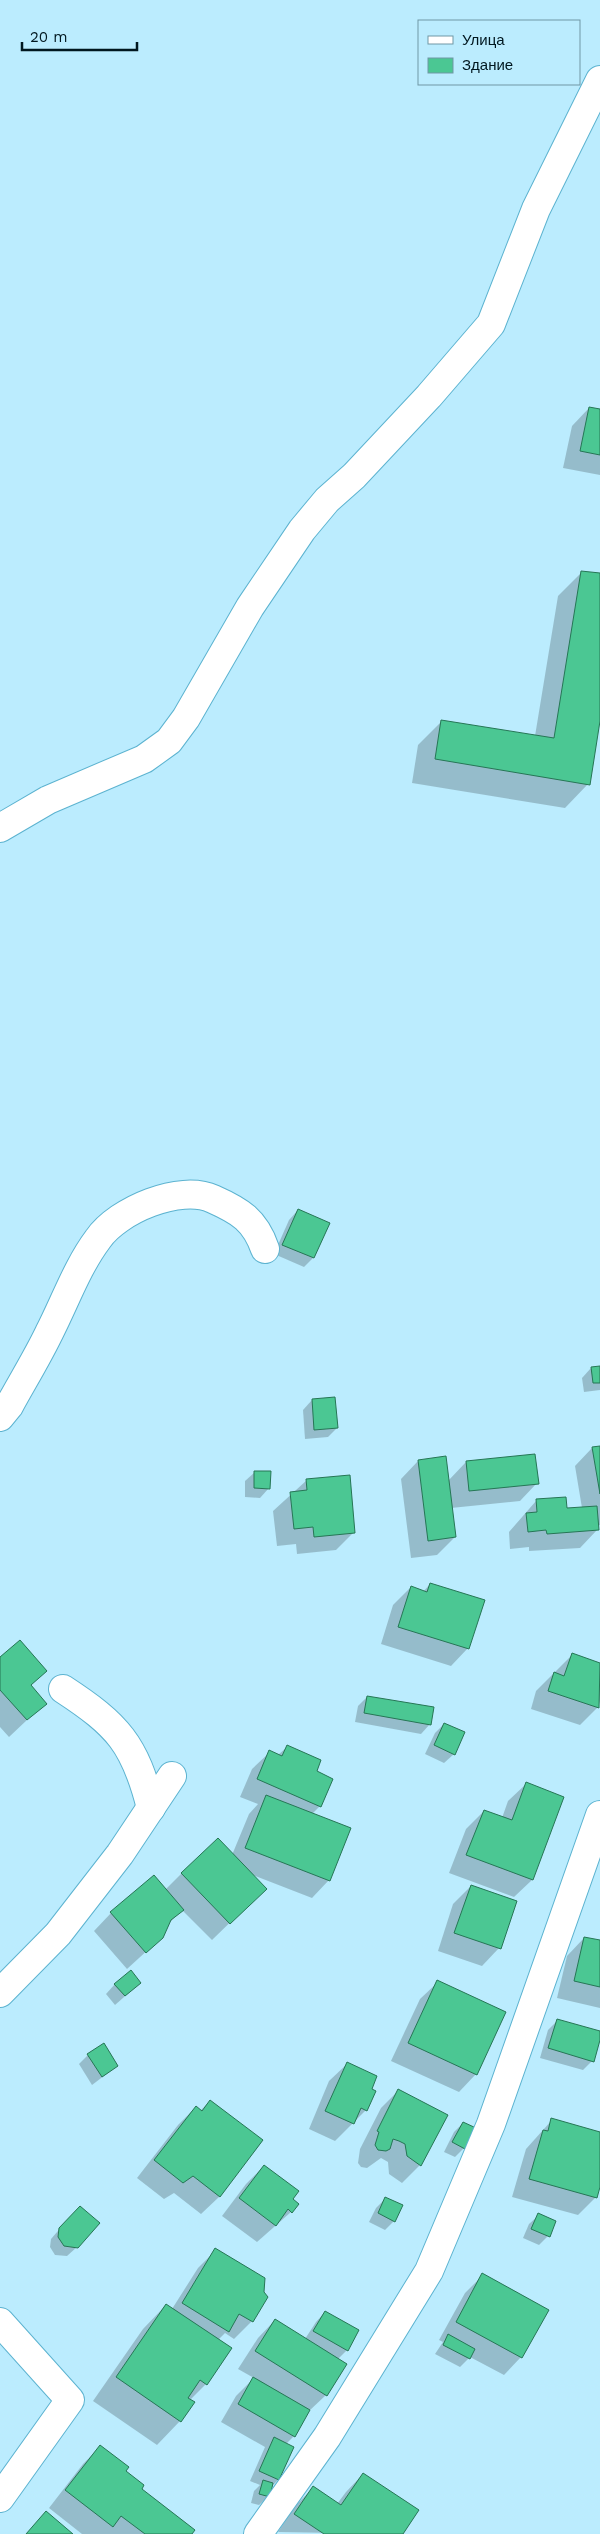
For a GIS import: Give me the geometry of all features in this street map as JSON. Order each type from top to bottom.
[{"type":"street","points":[[0,828],[48,800],[144,759],[169,741],[186,718],[250,607],[302,530],[327,500],[354,476],[429,396],[491,324],[536,209],[600,80]]},
{"type":"street","points":[[0,1417],[44,1343],[98,1238],[125,1214],[161,1198],[203,1195],[236,1210],[259,1231],[265,1249]]},
{"type":"street","points":[[63,1689],[97,1711],[118,1731],[140,1771],[150,1808]]},
{"type":"street","points":[[0,1993],[58,1934],[120,1854],[172,1776]]},
{"type":"street","points":[[258,2534],[328,2437],[429,2271],[491,2124],[600,1815]]},
{"type":"street","points":[[0,2322],[70,2400],[0,2498]]},
{"type":"building","points":[[589,407],[600,409],[600,455],[580,451]]},
{"type":"building","points":[[581,571],[600,573],[600,721],[590,785],[435,759],[441,720],[554,738]]},
{"type":"building","points":[[298,1209],[330,1223],[314,1258],[282,1245]]},
{"type":"building","points":[[600,1366],[600,1383],[593,1383],[591,1367]]},
{"type":"building","points":[[335,1397],[338,1428],[314,1430],[312,1399]]},
{"type":"building","points":[[600,1446],[600,1494],[592,1447]]},
{"type":"building","points":[[535,1454],[539,1484],[469,1491],[466,1461]]},
{"type":"building","points":[[446,1456],[456,1537],[428,1541],[418,1460]]},
{"type":"building","points":[[254,1471],[271,1471],[270,1489],[254,1488]]},
{"type":"building","points":[[350,1475],[355,1533],[314,1537],[313,1527],[294,1529],[290,1492],[307,1490],[306,1479]]},
{"type":"building","points":[[566,1497],[567,1508],[597,1506],[599,1530],[547,1534],[546,1530],[528,1532],[526,1513],[537,1512],[536,1499]]},
{"type":"building","points":[[430,1583],[485,1600],[469,1649],[398,1627],[411,1586],[427,1592]]},
{"type":"building","points":[[20,1640],[47,1671],[31,1685],[47,1704],[27,1720],[0,1690],[0,1657]]},
{"type":"building","points":[[572,1653],[600,1663],[599,1708],[548,1691],[554,1672],[564,1676]]},
{"type":"building","points":[[367,1696],[434,1707],[431,1725],[364,1713]]},
{"type":"building","points":[[444,1723],[465,1732],[455,1755],[434,1745]]},
{"type":"building","points":[[287,1745],[321,1760],[317,1771],[333,1779],[321,1807],[257,1779],[269,1750],[282,1756]]},
{"type":"building","points":[[526,1782],[564,1797],[533,1880],[466,1855],[484,1810],[512,1820]]},
{"type":"building","points":[[266,1795],[351,1828],[330,1881],[245,1848]]},
{"type":"building","points":[[218,1838],[267,1889],[230,1924],[181,1873]]},
{"type":"building","points":[[154,1875],[184,1910],[171,1920],[163,1938],[146,1953],[110,1912]]},
{"type":"building","points":[[471,1885],[517,1901],[501,1949],[454,1933]]},
{"type":"building","points":[[584,1937],[600,1940],[600,1987],[574,1981]]},
{"type":"building","points":[[131,1970],[141,1983],[125,1996],[114,1984]]},
{"type":"building","points":[[437,1980],[506,2012],[477,2075],[408,2043]]},
{"type":"building","points":[[557,2019],[600,2031],[600,2040],[594,2062],[548,2048]]},
{"type":"building","points":[[104,2043],[118,2066],[102,2077],[87,2054]]},
{"type":"building","points":[[347,2062],[377,2076],[372,2089],[376,2091],[367,2111],[361,2108],[354,2124],[325,2111]]},
{"type":"building","points":[[398,2089],[448,2115],[421,2166],[407,2156],[405,2144],[399,2141],[393,2139],[390,2149],[386,2151],[378,2150],[375,2145],[379,2132],[377,2131]]},
{"type":"building","points":[[210,2100],[263,2140],[220,2197],[193,2176],[183,2183],[154,2160],[196,2106],[202,2111]]},
{"type":"building","points":[[551,2118],[600,2132],[600,2187],[597,2198],[529,2179],[543,2130],[548,2131]]},
{"type":"building","points":[[463,2122],[476,2128],[465,2149],[452,2142]]},
{"type":"building","points":[[264,2165],[299,2191],[293,2199],[299,2204],[292,2213],[288,2209],[276,2226],[239,2198]]},
{"type":"building","points":[[385,2197],[403,2205],[395,2222],[378,2213]]},
{"type":"building","points":[[80,2206],[100,2223],[78,2248],[64,2246],[58,2237],[59,2228]]},
{"type":"building","points":[[538,2213],[556,2221],[550,2237],[531,2229]]},
{"type":"building","points":[[215,2248],[265,2278],[264,2292],[268,2297],[253,2322],[239,2314],[229,2332],[182,2303]]},
{"type":"building","points":[[482,2273],[549,2310],[522,2358],[456,2322]]},
{"type":"building","points":[[166,2304],[232,2348],[207,2385],[200,2380],[188,2398],[195,2402],[181,2422],[116,2377]]},
{"type":"building","points":[[325,2311],[359,2330],[348,2351],[313,2331]]},
{"type":"building","points":[[275,2319],[347,2364],[327,2396],[255,2351]]},
{"type":"building","points":[[448,2334],[475,2349],[470,2359],[443,2345]]},
{"type":"building","points":[[253,2377],[310,2410],[295,2437],[238,2404]]},
{"type":"building","points":[[274,2437],[294,2447],[279,2480],[259,2471]]},
{"type":"building","points":[[100,2445],[129,2467],[126,2471],[144,2485],[142,2489],[195,2530],[192,2534],[145,2534],[121,2516],[113,2527],[65,2490]]},
{"type":"building","points":[[363,2473],[419,2510],[403,2534],[324,2534],[294,2514],[313,2486],[341,2505]]},
{"type":"building","points":[[263,2480],[273,2483],[270,2497],[259,2494]]},
{"type":"building","points":[[46,2511],[73,2534],[26,2534]]}]
